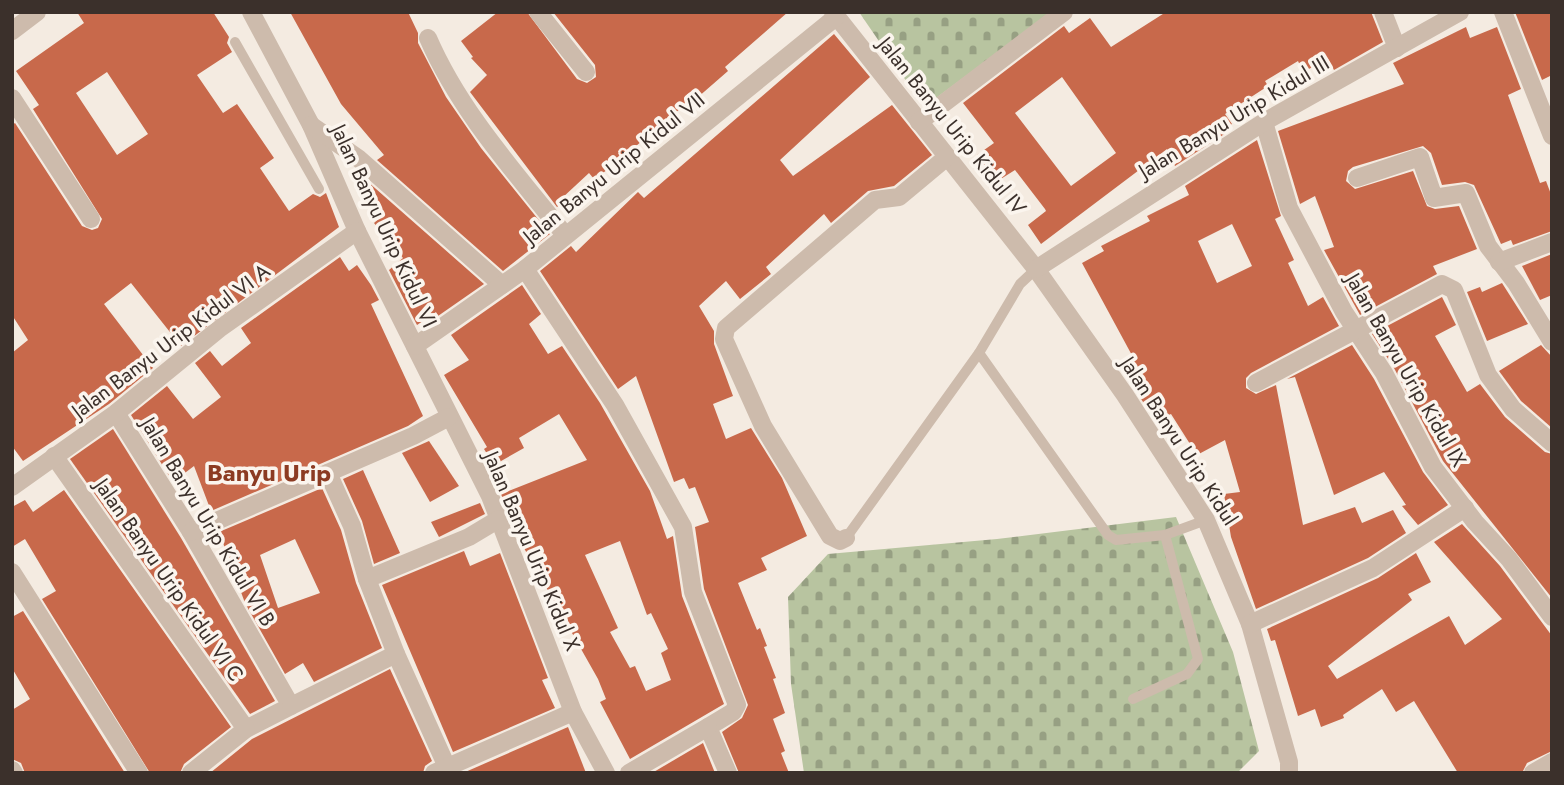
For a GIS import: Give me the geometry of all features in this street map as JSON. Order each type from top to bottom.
[{"type":"street","points":[[12,31],[37,12]]},
{"type":"street","name":"Jalan Banyu Urip Kidul VI","points":[[251,12],[311,125],[357,231],[415,346]]},
{"type":"street","points":[[538,12],[586,72]]},
{"type":"street","points":[[919,122],[1064,12]]},
{"type":"street","points":[[1383,12],[1396,48]]},
{"type":"street","name":"Jalan Banyu Urip Kidul III","points":[[1037,269],[1264,122],[1460,12]]},
{"type":"street","points":[[1503,12],[1552,136]]},
{"type":"street","name":"Jalan Banyu Urip Kidul IV","points":[[834,15],[1037,269]]},
{"type":"street","name":"Jalan Banyu Urip Kidul VII","points":[[415,346],[525,269],[834,15]]},
{"type":"street","points":[[428,38],[439,63],[476,123],[565,235]]},
{"type":"street","points":[[12,99],[91,219]]},
{"type":"street","name":"Jalan Banyu Urip Kidul IX","points":[[1264,122],[1289,208],[1356,330],[1384,373],[1433,467],[1509,559],[1552,617]]},
{"type":"street","name":"Jalan Banyu Urip Kidul VI","points":[[311,125],[367,165],[502,285]]},
{"type":"street","points":[[846,538],[840,541],[830,536],[762,426],[724,339],[726,328],[875,200],[899,197],[947,157]]},
{"type":"street","points":[[1357,178],[1420,158],[1434,198],[1466,193],[1488,246],[1552,342]]},
{"type":"street","name":"Jalan Banyu Urip Kidul VI A","points":[[12,487],[116,414],[219,329],[357,231]]},
{"type":"street","points":[[1499,262],[1552,242]]},
{"type":"street","points":[[525,269],[615,405],[683,527],[693,592],[737,705],[733,712],[629,773]]},
{"type":"street","name":"Jalan Banyu Urip Kidul","points":[[1037,269],[1125,395],[1206,520],[1250,624],[1289,762],[1289,773]]},
{"type":"street","points":[[1256,383],[1442,284],[1447,285],[1454,290],[1488,376],[1513,409],[1552,443]]},
{"type":"street","name":"Jalan Banyu Urip Kidul X","points":[[415,346],[490,496],[573,712],[606,773]]},
{"type":"street","name":"Jalan Banyu Urip Kidul VI B","points":[[116,414],[191,532],[286,699]]},
{"type":"street","points":[[191,532],[449,417]]},
{"type":"street","name":"Jalan Banyu Urip Kidul VI C","points":[[54,456],[246,729]]},
{"type":"street","points":[[328,473],[352,526],[368,579],[440,770],[573,712]]},
{"type":"street","points":[[1250,624],[1373,568],[1465,508]]},
{"type":"street","points":[[368,579],[469,537],[499,520]]},
{"type":"street","points":[[12,572],[139,773]]},
{"type":"street","points":[[191,773],[286,699],[396,654]]},
{"type":"street","points":[[708,727],[728,773]]},
{"type":"street","points":[[1533,773],[1552,762]]},
{"type":"lane","points":[[235,42],[319,190]]},
{"type":"lane","points":[[280,121],[302,109]]},
{"type":"lane","points":[[846,538],[979,353],[1020,284],[1037,269]]},
{"type":"lane","points":[[979,353],[1108,535],[1115,540],[1165,535],[1206,520]]},
{"type":"lane","points":[[1133,699],[1187,674],[1198,659],[1165,535]]},
{"type":"green space","points":[[859,12],[1052,12],[924,107]]},
{"type":"green space","points":[[1176,517],[1233,652],[1259,751],[1237,773],[804,773],[791,684],[788,597],[828,554],[997,539]]},
{"type":"building","points":[[77,12],[213,12],[229,37],[227,43],[232,52],[197,75],[223,113],[237,104],[274,158],[260,168],[289,211],[313,194],[320,197],[326,193],[339,227],[181,346],[131,283],[104,304],[153,368],[109,404],[23,461],[12,446],[12,353],[28,340],[12,315],[12,125],[15,123],[82,226],[92,230],[98,228],[102,219],[33,109],[39,105],[16,71],[84,23]],"holes":[[[107,72],[148,134],[117,155],[76,93]]]},
{"type":"building","points":[[290,12],[408,12],[418,33],[418,43],[446,97],[481,148],[550,234],[503,271],[377,160],[384,155],[341,104]]},
{"type":"building","points":[[498,12],[527,12],[577,79],[587,83],[596,77],[595,65],[553,12],[788,12],[725,67],[728,71],[697,98],[688,105],[687,103],[610,168],[594,179],[589,173],[561,199],[563,203],[557,207],[470,92],[487,75],[471,58],[473,57],[461,41]]},
{"type":"building","points":[[1166,12],[1371,12],[1383,42],[1334,70],[1328,59],[1303,72],[1298,61],[1265,81],[1268,86],[1225,114],[1232,124],[1224,128],[1226,133],[1175,166],[1167,149],[1041,244],[1028,225],[1046,211],[1045,209],[1015,170],[996,182],[977,155],[994,143],[963,103],[1064,26],[1069,33],[1090,18],[1111,47]],"holes":[[[1062,77],[1116,153],[1071,186],[1015,113]]]},
{"type":"building","points":[[1515,12],[1552,12],[1552,75],[1542,80]]},
{"type":"building","points":[[1466,27],[1470,38],[1497,27],[1521,89],[1508,95],[1540,183],[1546,181],[1552,197],[1552,231],[1513,245],[1511,240],[1501,244],[1474,185],[1465,182],[1442,185],[1431,153],[1423,146],[1353,167],[1348,171],[1346,181],[1355,189],[1413,171],[1427,206],[1435,209],[1459,206],[1477,249],[1433,266],[1437,274],[1360,315],[1324,250],[1334,247],[1315,196],[1300,204],[1278,131],[1404,84],[1393,63]]},
{"type":"building","points":[[834,34],[870,77],[780,160],[793,176],[892,105],[932,155],[894,186],[868,191],[831,223],[824,214],[766,267],[771,274],[740,299],[726,281],[699,306],[714,331],[714,344],[733,396],[713,404],[726,439],[751,428],[782,478],[807,536],[761,558],[767,570],[738,583],[757,630],[760,628],[776,678],[773,679],[785,713],[773,719],[785,751],[781,753],[789,773],[739,773],[722,732],[742,718],[748,705],[704,589],[695,527],[709,522],[695,487],[689,489],[684,478],[674,482],[636,376],[618,389],[540,271],[571,246],[576,252],[638,192],[644,198]]},
{"type":"building","points":[[1257,140],[1281,216],[1275,219],[1294,260],[1288,263],[1308,306],[1323,297],[1339,326],[1251,373],[1246,378],[1246,388],[1256,394],[1276,385],[1303,525],[1355,507],[1362,523],[1393,510],[1406,533],[1368,558],[1256,609],[1231,537],[1224,494],[1240,492],[1225,440],[1197,455],[1171,414],[1166,416],[1158,402],[1147,408],[1120,367],[1134,359],[1082,263],[1104,251],[1101,246],[1150,221],[1147,216],[1189,195],[1185,186]],"holes":[[[1232,224],[1252,266],[1217,283],[1198,241]]]},
{"type":"building","points":[[359,174],[484,284],[438,316],[436,312],[417,325],[389,270],[403,258],[374,223],[382,216],[353,179]]},
{"type":"building","points":[[1552,254],[1552,295],[1540,300],[1522,266]]},
{"type":"building","points":[[340,257],[349,271],[357,265],[379,300],[371,304],[423,416],[408,426],[211,511],[194,466],[173,482],[131,415],[167,386],[193,419],[221,397],[195,363],[210,351],[222,366],[251,343],[241,328]]},
{"type":"building","points":[[1502,283],[1528,324],[1487,341],[1467,292],[1480,287],[1482,292]]},
{"type":"building","points":[[522,285],[541,314],[529,324],[548,354],[562,346],[600,403],[650,491],[667,539],[673,536],[682,596],[724,704],[630,759],[600,702],[606,699],[598,679],[520,541],[501,494],[587,460],[559,414],[519,438],[524,448],[494,465],[484,449],[487,447],[444,375],[469,360],[451,335]],"holes":[[[620,541],[647,615],[651,613],[668,649],[661,653],[671,680],[646,691],[635,666],[630,668],[610,632],[618,628],[585,555]]]},
{"type":"building","points":[[1442,297],[1456,325],[1435,336],[1467,392],[1480,384],[1505,417],[1545,452],[1552,454],[1552,598],[1443,461],[1394,368],[1372,334]]},
{"type":"building","points":[[1352,345],[1374,379],[1423,472],[1448,505],[1418,525],[1402,506],[1406,505],[1384,472],[1334,495],[1295,377],[1287,379]]},
{"type":"building","points":[[1541,345],[1552,357],[1552,428],[1521,401],[1499,371]]},
{"type":"building","points":[[113,429],[181,538],[275,701],[250,714],[70,459]]},
{"type":"building","points":[[429,441],[459,486],[430,502],[402,453]]},
{"type":"building","points":[[363,470],[400,553],[374,564],[362,521],[343,479]]},
{"type":"building","points":[[322,488],[341,530],[356,583],[382,648],[314,682],[303,663],[285,674],[245,603],[219,532]],"holes":[[[295,539],[320,593],[278,608],[260,555]]]},
{"type":"building","points":[[64,490],[231,727],[184,764],[180,773],[150,773],[42,599],[56,591],[25,539],[12,547],[12,507],[25,500],[33,512]]},
{"type":"building","points":[[480,503],[485,514],[439,537],[431,522]]},
{"type":"building","points":[[1462,524],[1500,566],[1552,636],[1552,751],[1527,763],[1522,773],[1458,773],[1414,701],[1396,712],[1382,689],[1343,715],[1344,718],[1321,727],[1315,709],[1298,716],[1275,640],[1271,641],[1267,629],[1378,578],[1416,553],[1431,582],[1408,594],[1412,600],[1328,666],[1337,679],[1449,616],[1465,645],[1502,619],[1434,542]]},
{"type":"building","points":[[464,551],[470,566],[500,553],[548,678],[542,680],[555,708],[453,752],[382,585]]},
{"type":"building","points":[[23,611],[125,773],[25,773],[21,763],[12,759],[12,710],[30,699],[12,668],[12,617]]},
{"type":"building","points":[[390,669],[432,761],[425,766],[423,773],[210,773],[252,739]]},
{"type":"building","points":[[568,727],[586,773],[463,773]]},
{"type":"building","points":[[703,743],[715,773],[652,773]]},
{"type":"district","name":"Banyu Urip","points":[[269,473]]}]
